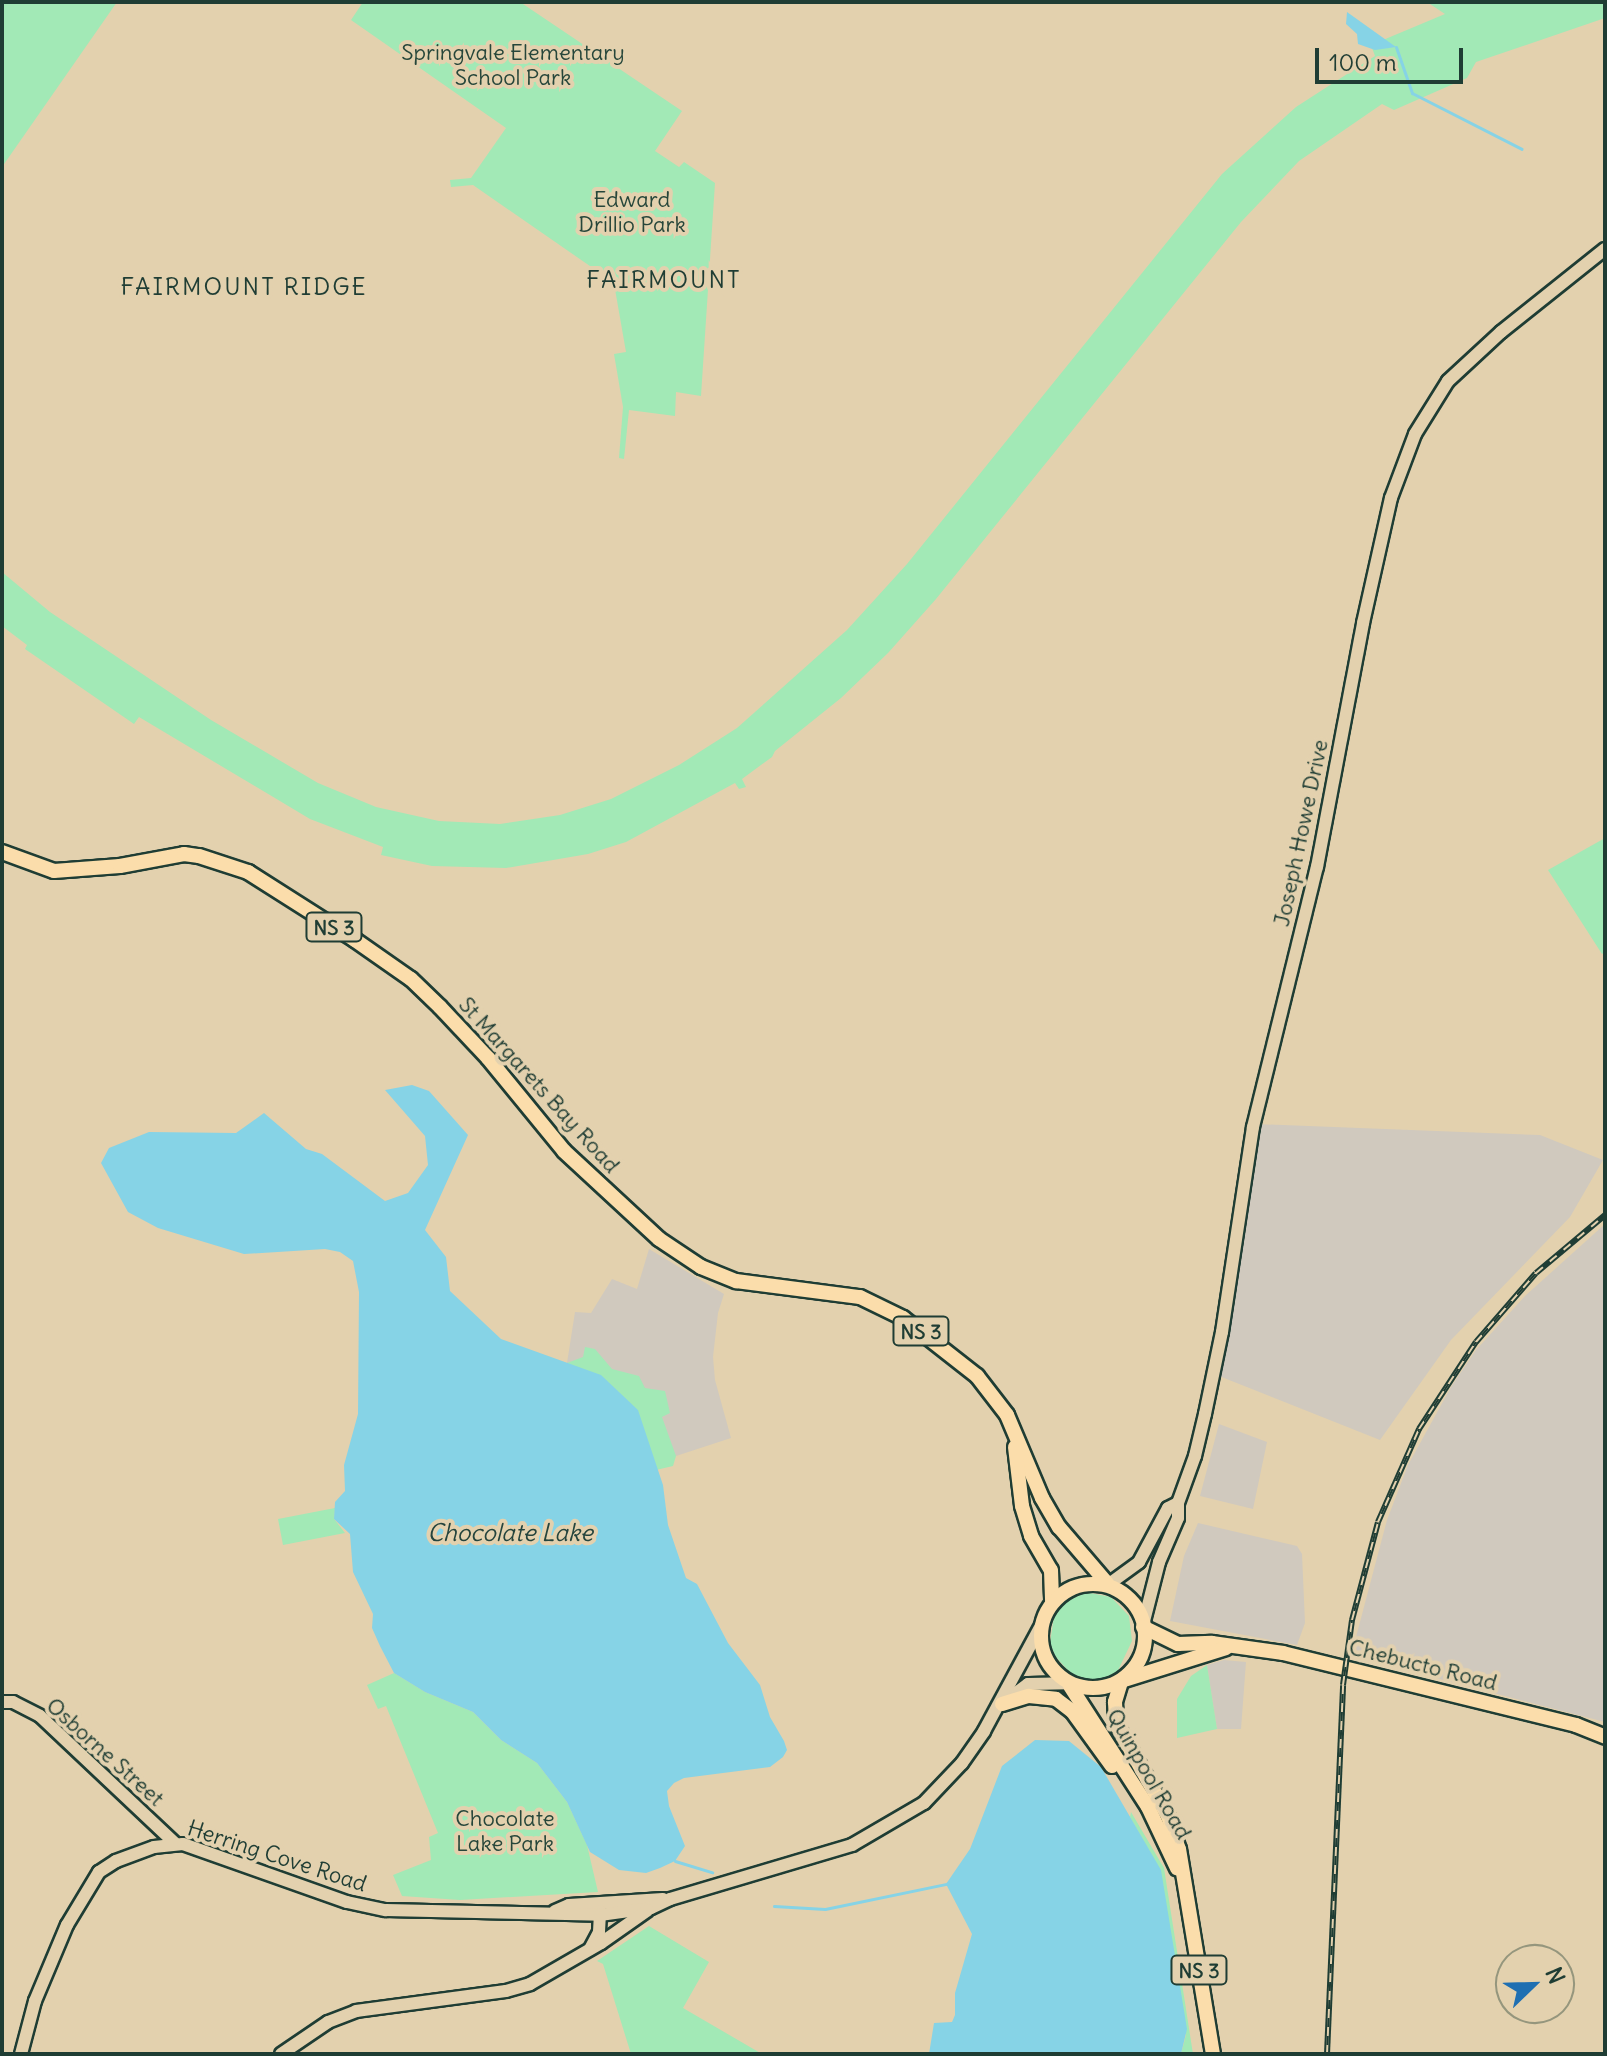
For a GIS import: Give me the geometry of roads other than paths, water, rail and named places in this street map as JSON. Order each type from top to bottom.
[{"type":"main road","name":"Joseph Howe Drive","points":[[1143,1626],[1159,1562],[1178,1518],[1178,1503],[1195,1456],[1212,1379],[1253,1127],[1317,867],[1363,623],[1391,498],[1415,434],[1448,381],[1501,332],[1605,249]]},
{"type":"main road","name":"St Margarets Bay Road","points":[[2,852],[54,871],[120,866],[184,854],[216,860],[248,872],[411,979],[488,1058],[564,1151],[659,1239],[701,1267],[736,1281],[840,1293],[882,1307],[925,1334],[977,1376],[1001,1403],[1042,1498],[1059,1527],[1108,1584]]},
{"type":"main road","name":"St Margarets Bay Road","points":[[1013,1427],[1022,1506],[1031,1536],[1051,1570],[1052,1603]]},
{"type":"main road","name":"Joseph Howe Drive","points":[[1108,1584],[1139,1562],[1168,1508],[1178,1503]]},
{"type":"main road","points":[[1108,1584],[1134,1603],[1143,1626],[1139,1654],[1122,1681],[1095,1689],[1068,1684],[1043,1648],[1044,1620],[1052,1603],[1075,1587],[1108,1584]]},
{"type":"main road","name":"Herring Cove Road","points":[[600,1909],[670,1899],[818,1857],[894,1824],[939,1789],[962,1763],[1002,1704],[1044,1620]]},
{"type":"main road","name":"Chebucto Road","points":[[1143,1626],[1178,1644],[1212,1643],[1283,1653],[1576,1725],[1605,1737]]},
{"type":"main road","name":"Chebucto Road","points":[[1122,1681],[1229,1647]]},
{"type":"main road","name":"Quinpool Road","points":[[1122,1681],[1115,1702],[1116,1724],[1168,1816],[1179,1849],[1213,2054]]},
{"type":"main road","name":"Herring Cove Road","points":[[1002,1704],[1028,1684],[1068,1684]]},
{"type":"main road","name":"Quinpool Road","points":[[1068,1684],[1154,1820],[1185,1887]]},
{"type":"main road","points":[[1002,1704],[1036,1695],[1063,1703],[1154,1820]]},
{"type":"main road","name":"Osborne Street","points":[[2,1702],[13,1702],[40,1716],[175,1843]]},
{"type":"main road","name":"Herring Cove Road","points":[[21,2054],[35,2001],[62,1935],[99,1872],[116,1861],[175,1843],[367,1907],[476,1913],[553,1912],[569,1905],[600,1909],[651,1908],[670,1899]]},
{"type":"main road","points":[[281,2054],[343,2015],[397,2003],[506,1991],[544,1977],[651,1908]]},
{"type":"main road","points":[[590,1949],[599,1932],[600,1909]]},
{"type":"water","points":[[1347,12],[1396,47],[1375,50],[1358,44],[1357,34],[1346,24]]},
{"type":"water","name":"Chocolate Lake","points":[[412,1085],[429,1091],[468,1135],[425,1230],[446,1257],[450,1291],[501,1339],[601,1375],[638,1410],[663,1485],[668,1525],[686,1578],[697,1584],[728,1643],[760,1685],[770,1717],[787,1750],[770,1767],[684,1778],[674,1783],[667,1791],[669,1806],[685,1846],[675,1861],[646,1873],[619,1870],[590,1852],[567,1802],[537,1763],[501,1740],[473,1712],[425,1692],[394,1673],[380,1646],[372,1628],[373,1614],[353,1572],[350,1534],[334,1519],[335,1502],[345,1491],[344,1465],[358,1414],[359,1292],[353,1261],[340,1252],[325,1249],[244,1254],[158,1228],[128,1212],[101,1163],[109,1148],[149,1132],[236,1133],[264,1113],[306,1149],[322,1154],[385,1201],[408,1193],[428,1165],[425,1136],[385,1090]]},
{"type":"water","points":[[1035,1740],[1069,1741],[1101,1767],[1161,1870],[1187,2029],[1181,2054],[929,2054],[934,2023],[952,2022],[955,2015],[955,1993],[972,1934],[946,1884],[970,1849],[1002,1766]]},
{"type":"waterway","points":[[1396,47],[1412,93],[1522,149]]},
{"type":"waterway","points":[[675,1861],[712,1872]]},
{"type":"waterway","points":[[774,1906],[825,1909],[946,1884]]},
{"type":"railway","points":[[1327,2054],[1343,1685],[1352,1620],[1378,1522],[1419,1429],[1476,1342],[1536,1273],[1605,1215]]},
{"type":"district","name":"FAIRMOUNT","points":[[664,280]]},
{"type":"district","name":"FAIRMOUNT RIDGE","points":[[244,287]]},
{"type":"park label","name":"Springvale Elementary School Park","points":[[513,64]]},
{"type":"park label","name":"Edward Drillio Park","points":[[632,212]]},
{"type":"park label","name":"Chocolate Lake Park","points":[[505,1830]]}]
